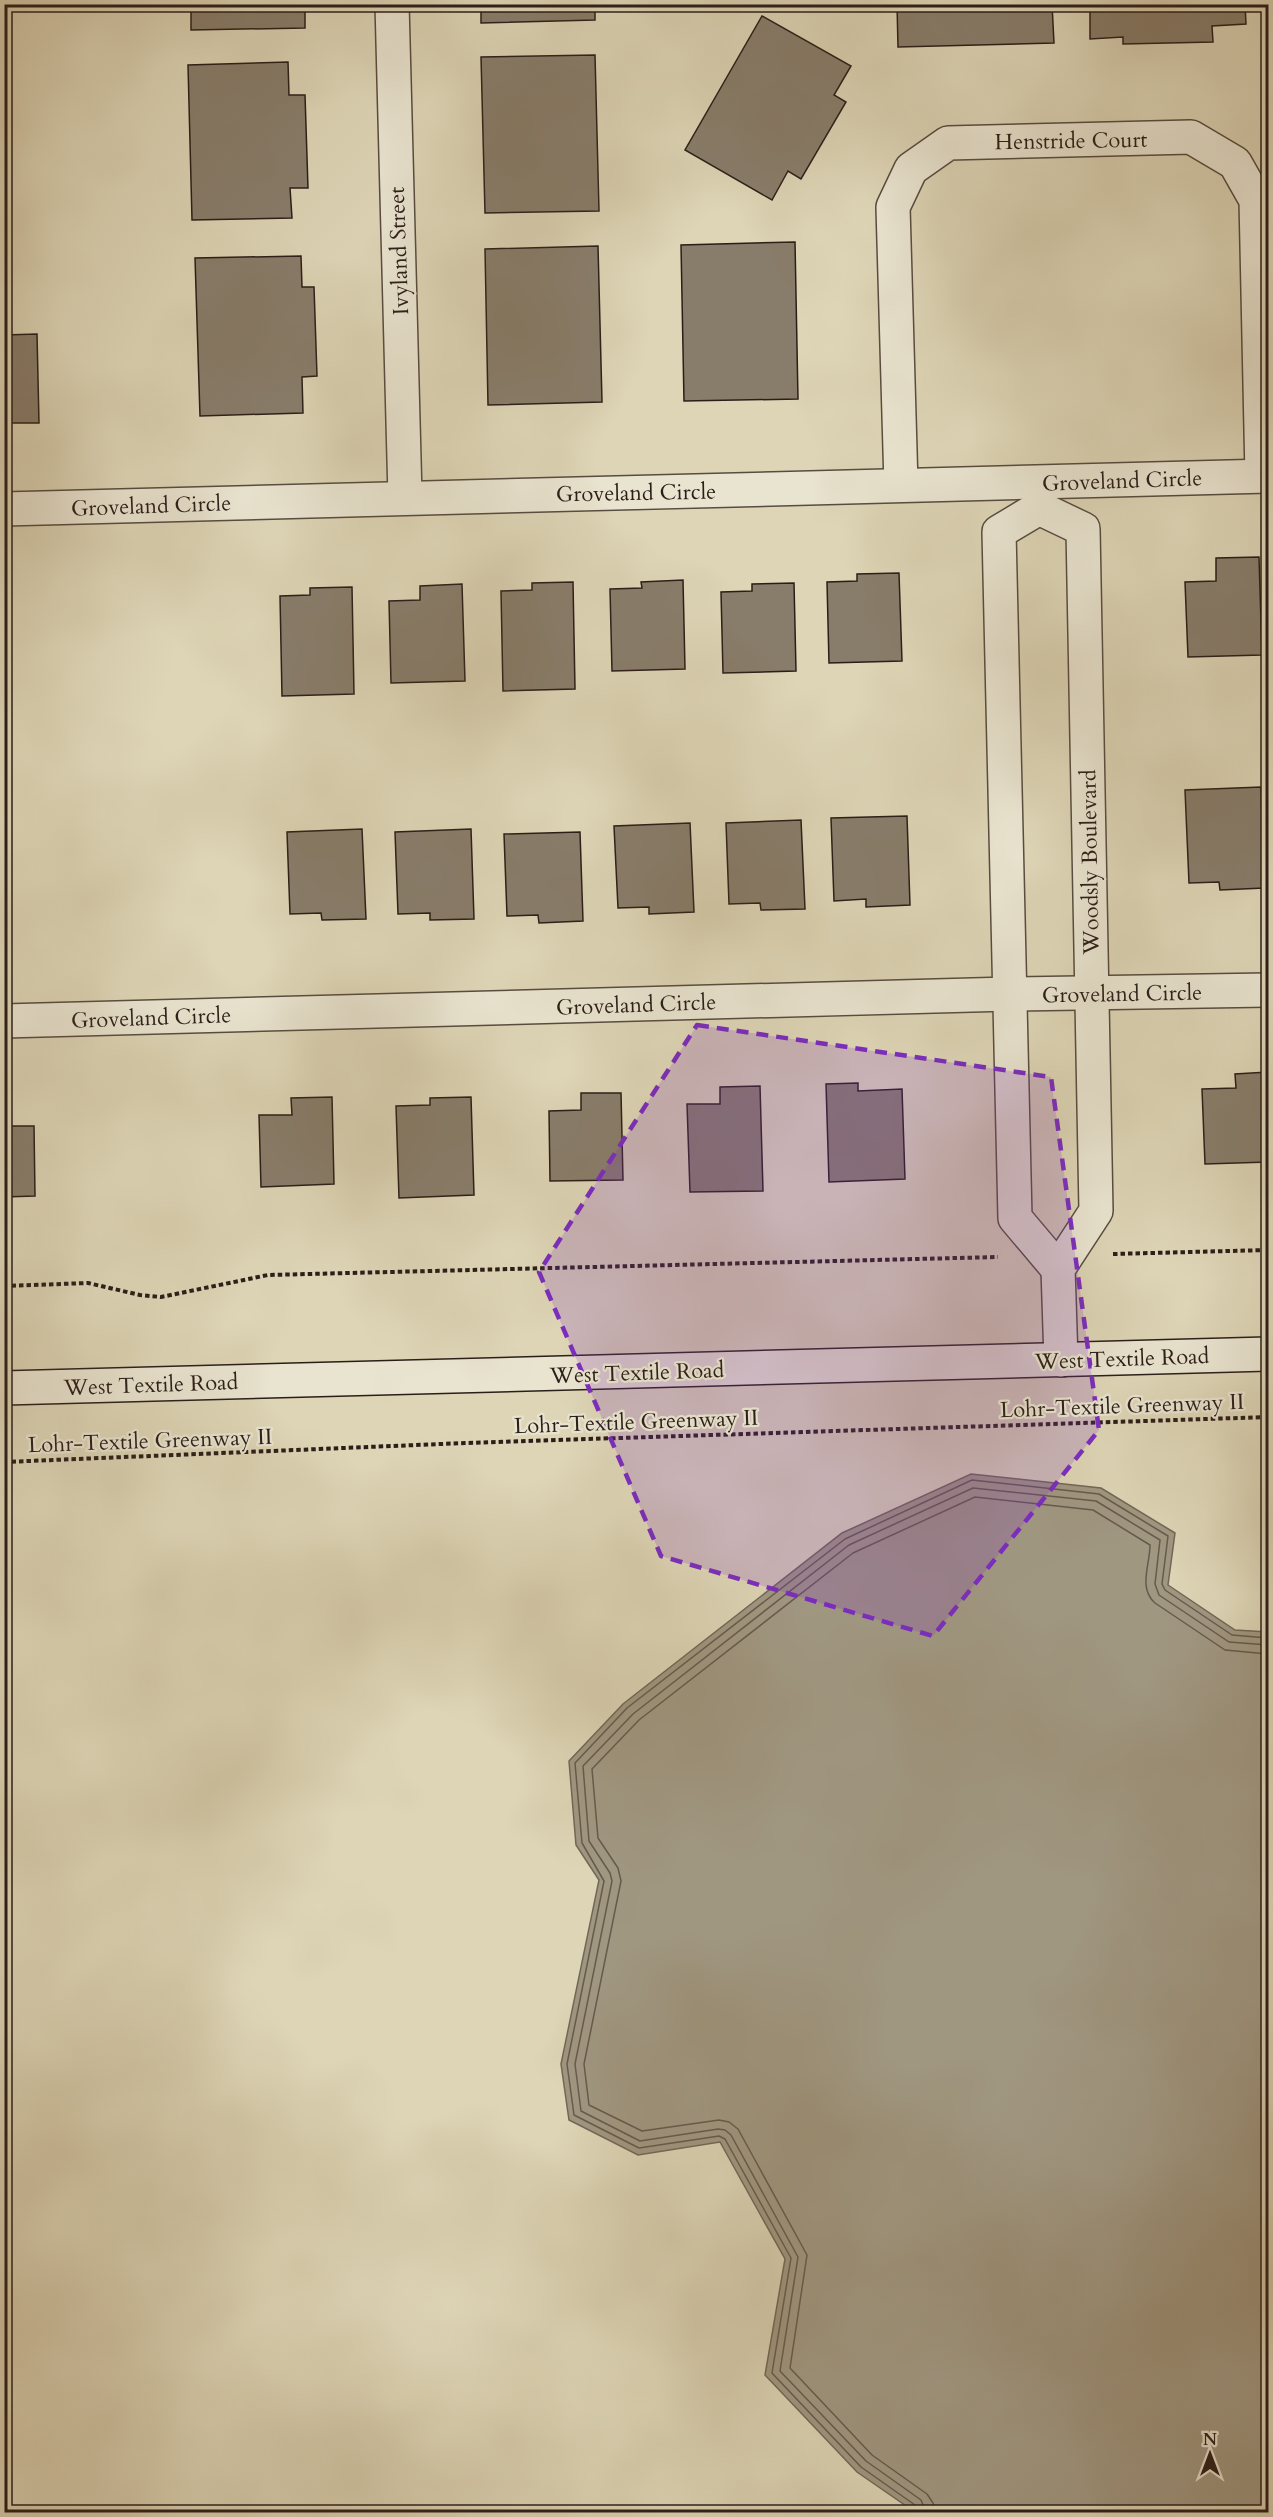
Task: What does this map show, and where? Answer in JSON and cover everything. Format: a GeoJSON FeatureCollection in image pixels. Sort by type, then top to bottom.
{"type":"FeatureCollection","features":[{"type":"Feature","properties":{"kind":"street","name":"Ivyland Street"},"geometry":{"type":"LineString","coordinates":[[392,4],[405,497]]}},
{"type":"Feature","properties":{"kind":"street","name":"Henstride Court"},"geometry":{"type":"LineString","coordinates":[[901,485],[893,207],[911,169],[948,143],[1191,137],[1235,163],[1256,200],[1265,476]]}},
{"type":"Feature","properties":{"kind":"street","name":"Groveland Circle"},"geometry":{"type":"LineString","coordinates":[[4,509],[901,485],[1038,495],[1265,476]]}},
{"type":"Feature","properties":{"kind":"street"},"geometry":{"type":"LineString","coordinates":[[1038,495],[999,532],[1009,994],[1015,1218],[1057,1260],[1061,1360]]}},
{"type":"Feature","properties":{"kind":"street","name":"Woodsly Boulevard"},"geometry":{"type":"LineString","coordinates":[[1038,495],[1083,529],[1096,1211],[1057,1260]]}},
{"type":"Feature","properties":{"kind":"street","name":"Groveland Circle"},"geometry":{"type":"LineString","coordinates":[[4,1021],[1009,994],[1269,990]]}},
{"type":"Feature","properties":{"kind":"street","name":"West Textile Road"},"geometry":{"type":"LineString","coordinates":[[4,1388],[1269,1354]]}},
{"type":"Feature","properties":{"kind":"path"},"geometry":{"type":"LineString","coordinates":[[4,1286],[88,1282],[140,1295],[161,1297],[268,1275],[1057,1260],[1269,1250]]}},
{"type":"Feature","properties":{"kind":"path","name":"Lohr-Textile Greenway II"},"geometry":{"type":"LineString","coordinates":[[4,1462],[1269,1417]]}},
{"type":"Feature","properties":{"kind":"highlighted area"},"geometry":{"type":"Polygon","coordinates":[[[697,1025],[1051,1077],[1099,1430],[933,1636],[661,1556],[539,1272],[697,1025]]]}},
{"type":"Feature","properties":{"kind":"water"},"geometry":{"type":"Polygon","coordinates":[[[971,1474],[1101,1488],[1175,1533],[1168,1585],[1235,1630],[1268,1632],[1268,2512],[915,2512],[857,2472],[765,2375],[785,2259],[720,2142],[638,2155],[569,2120],[561,2064],[599,1880],[576,1845],[569,1761],[623,1704],[842,1533],[971,1474]]]}},
{"type":"Feature","properties":{"kind":"building"},"geometry":{"type":"Polygon","coordinates":[[[191,4],[305,4],[305,28],[191,30],[191,4]]]}},
{"type":"Feature","properties":{"kind":"building"},"geometry":{"type":"Polygon","coordinates":[[[481,4],[595,4],[595,20],[481,23],[481,4]]]}},
{"type":"Feature","properties":{"kind":"building"},"geometry":{"type":"Polygon","coordinates":[[[897,4],[1052,4],[1054,43],[898,47],[897,4]]]}},
{"type":"Feature","properties":{"kind":"building"},"geometry":{"type":"Polygon","coordinates":[[[1090,4],[1245,4],[1246,24],[1212,26],[1213,42],[1123,44],[1123,37],[1090,39],[1090,4]]]}},
{"type":"Feature","properties":{"kind":"building"},"geometry":{"type":"Polygon","coordinates":[[[762,16],[851,66],[834,95],[846,102],[801,179],[788,171],[772,200],[685,150],[762,16]]]}},
{"type":"Feature","properties":{"kind":"building"},"geometry":{"type":"Polygon","coordinates":[[[595,55],[599,211],[485,213],[481,57],[595,55]]]}},
{"type":"Feature","properties":{"kind":"building"},"geometry":{"type":"Polygon","coordinates":[[[288,62],[289,95],[305,95],[308,188],[290,188],[292,218],[192,220],[188,65],[288,62]]]}},
{"type":"Feature","properties":{"kind":"building"},"geometry":{"type":"Polygon","coordinates":[[[795,242],[798,399],[684,401],[681,245],[795,242]]]}},
{"type":"Feature","properties":{"kind":"building"},"geometry":{"type":"Polygon","coordinates":[[[598,246],[602,402],[488,405],[485,249],[598,246]]]}},
{"type":"Feature","properties":{"kind":"building"},"geometry":{"type":"Polygon","coordinates":[[[301,256],[302,287],[314,287],[317,376],[302,377],[303,413],[200,416],[195,258],[301,256]]]}},
{"type":"Feature","properties":{"kind":"building"},"geometry":{"type":"Polygon","coordinates":[[[37,334],[39,423],[4,423],[4,335],[37,334]]]}},
{"type":"Feature","properties":{"kind":"building"},"geometry":{"type":"Polygon","coordinates":[[[1259,557],[1262,655],[1188,657],[1185,582],[1216,581],[1216,558],[1259,557]]]}},
{"type":"Feature","properties":{"kind":"building"},"geometry":{"type":"Polygon","coordinates":[[[899,573],[902,661],[829,663],[827,582],[857,581],[857,574],[899,573]]]}},
{"type":"Feature","properties":{"kind":"building"},"geometry":{"type":"Polygon","coordinates":[[[683,580],[685,669],[612,671],[610,589],[642,588],[641,582],[683,580]]]}},
{"type":"Feature","properties":{"kind":"building"},"geometry":{"type":"Polygon","coordinates":[[[573,582],[575,689],[503,691],[501,591],[532,590],[532,583],[573,582]]]}},
{"type":"Feature","properties":{"kind":"building"},"geometry":{"type":"Polygon","coordinates":[[[794,583],[796,671],[723,673],[721,592],[752,591],[752,584],[794,583]]]}},
{"type":"Feature","properties":{"kind":"building"},"geometry":{"type":"Polygon","coordinates":[[[462,584],[465,681],[391,683],[389,601],[420,600],[420,586],[462,584]]]}},
{"type":"Feature","properties":{"kind":"building"},"geometry":{"type":"Polygon","coordinates":[[[352,587],[354,694],[282,696],[280,596],[310,595],[310,588],[352,587]]]}},
{"type":"Feature","properties":{"kind":"building"},"geometry":{"type":"Polygon","coordinates":[[[1261,787],[1264,888],[1220,890],[1219,882],[1189,883],[1185,790],[1261,787]]]}},
{"type":"Feature","properties":{"kind":"building"},"geometry":{"type":"Polygon","coordinates":[[[907,816],[910,905],[866,907],[866,899],[834,901],[831,818],[907,816]]]}},
{"type":"Feature","properties":{"kind":"building"},"geometry":{"type":"Polygon","coordinates":[[[801,820],[805,909],[761,910],[760,903],[729,904],[726,823],[801,820]]]}},
{"type":"Feature","properties":{"kind":"building"},"geometry":{"type":"Polygon","coordinates":[[[690,823],[694,912],[649,914],[649,907],[618,908],[614,826],[690,823]]]}},
{"type":"Feature","properties":{"kind":"building"},"geometry":{"type":"Polygon","coordinates":[[[362,829],[366,919],[322,920],[321,913],[290,914],[287,832],[362,829]]]}},
{"type":"Feature","properties":{"kind":"building"},"geometry":{"type":"Polygon","coordinates":[[[471,829],[474,919],[430,920],[430,913],[398,914],[395,832],[471,829]]]}},
{"type":"Feature","properties":{"kind":"building"},"geometry":{"type":"Polygon","coordinates":[[[580,832],[583,921],[539,923],[538,915],[507,916],[504,834],[580,832]]]}},
{"type":"Feature","properties":{"kind":"building"},"geometry":{"type":"Polygon","coordinates":[[[1268,1072],[1268,1162],[1205,1164],[1202,1089],[1236,1088],[1235,1074],[1268,1072]]]}},
{"type":"Feature","properties":{"kind":"building"},"geometry":{"type":"Polygon","coordinates":[[[858,1083],[858,1091],[902,1089],[905,1179],[829,1182],[826,1084],[858,1083]]]}},
{"type":"Feature","properties":{"kind":"building"},"geometry":{"type":"Polygon","coordinates":[[[760,1086],[763,1191],[690,1192],[687,1104],[720,1104],[720,1087],[760,1086]]]}},
{"type":"Feature","properties":{"kind":"building"},"geometry":{"type":"Polygon","coordinates":[[[581,1093],[621,1093],[623,1180],[550,1181],[549,1111],[581,1110],[581,1093]]]}},
{"type":"Feature","properties":{"kind":"building"},"geometry":{"type":"Polygon","coordinates":[[[332,1097],[334,1184],[261,1187],[259,1115],[292,1115],[291,1098],[332,1097]]]}},
{"type":"Feature","properties":{"kind":"building"},"geometry":{"type":"Polygon","coordinates":[[[471,1097],[474,1195],[399,1198],[396,1106],[430,1105],[430,1098],[471,1097]]]}},
{"type":"Feature","properties":{"kind":"building"},"geometry":{"type":"Polygon","coordinates":[[[4,1126],[34,1126],[35,1196],[4,1197],[4,1126]]]}}]}
